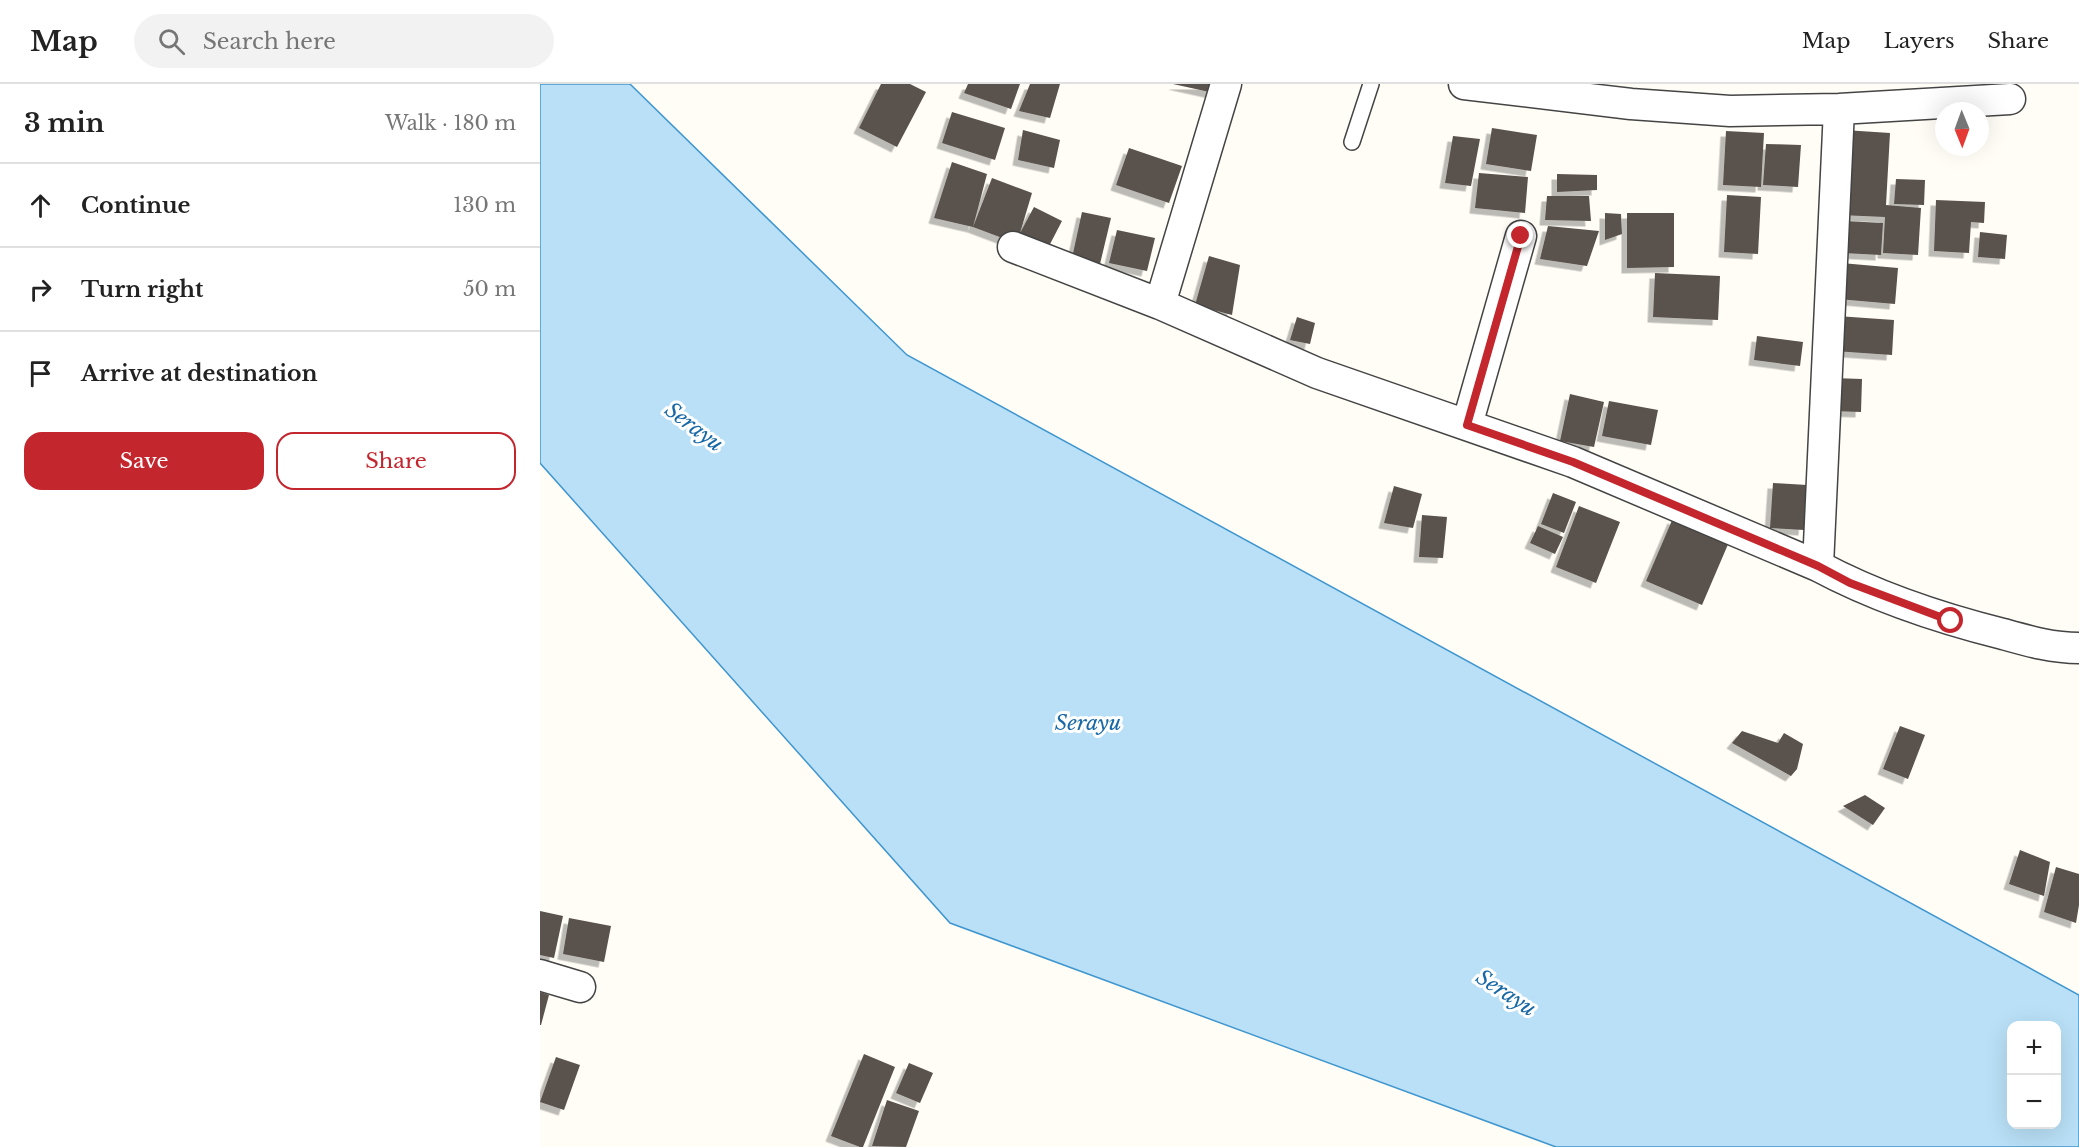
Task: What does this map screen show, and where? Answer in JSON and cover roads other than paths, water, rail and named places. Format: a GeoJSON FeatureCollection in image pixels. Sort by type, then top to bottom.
{"type":"FeatureCollection","features":[{"type":"Feature","properties":{"kind":"street"},"geometry":{"type":"LineString","coordinates":[[1160,304],[1227,84]]}},
{"type":"Feature","properties":{"kind":"street"},"geometry":{"type":"LineString","coordinates":[[1464,84],[1635,94],[1730,111],[1839,109],[2010,99]]}},
{"type":"Feature","properties":{"kind":"street"},"geometry":{"type":"LineString","coordinates":[[1818,566],[1839,109]]}},
{"type":"Feature","properties":{"kind":"street"},"geometry":{"type":"LineString","coordinates":[[1467,425],[1521,236]]}},
{"type":"Feature","properties":{"kind":"street"},"geometry":{"type":"LineString","coordinates":[[1013,247],[1160,304],[1317,373],[1573,462],[1818,566],[1850,583],[1951,621],[2056,648],[2079,648]]}},
{"type":"Feature","properties":{"kind":"street"},"geometry":{"type":"LineString","coordinates":[[540,975],[580,987]]}},
{"type":"Feature","properties":{"kind":"lane"},"geometry":{"type":"LineString","coordinates":[[1352,142],[1371,84]]}},
{"type":"Feature","properties":{"kind":"water","name":"Serayu"},"geometry":{"type":"Polygon","coordinates":[[[540,84],[630,84],[907,355],[2079,995],[2079,1147],[1556,1147],[950,923],[540,463],[540,84]]]}}]}
